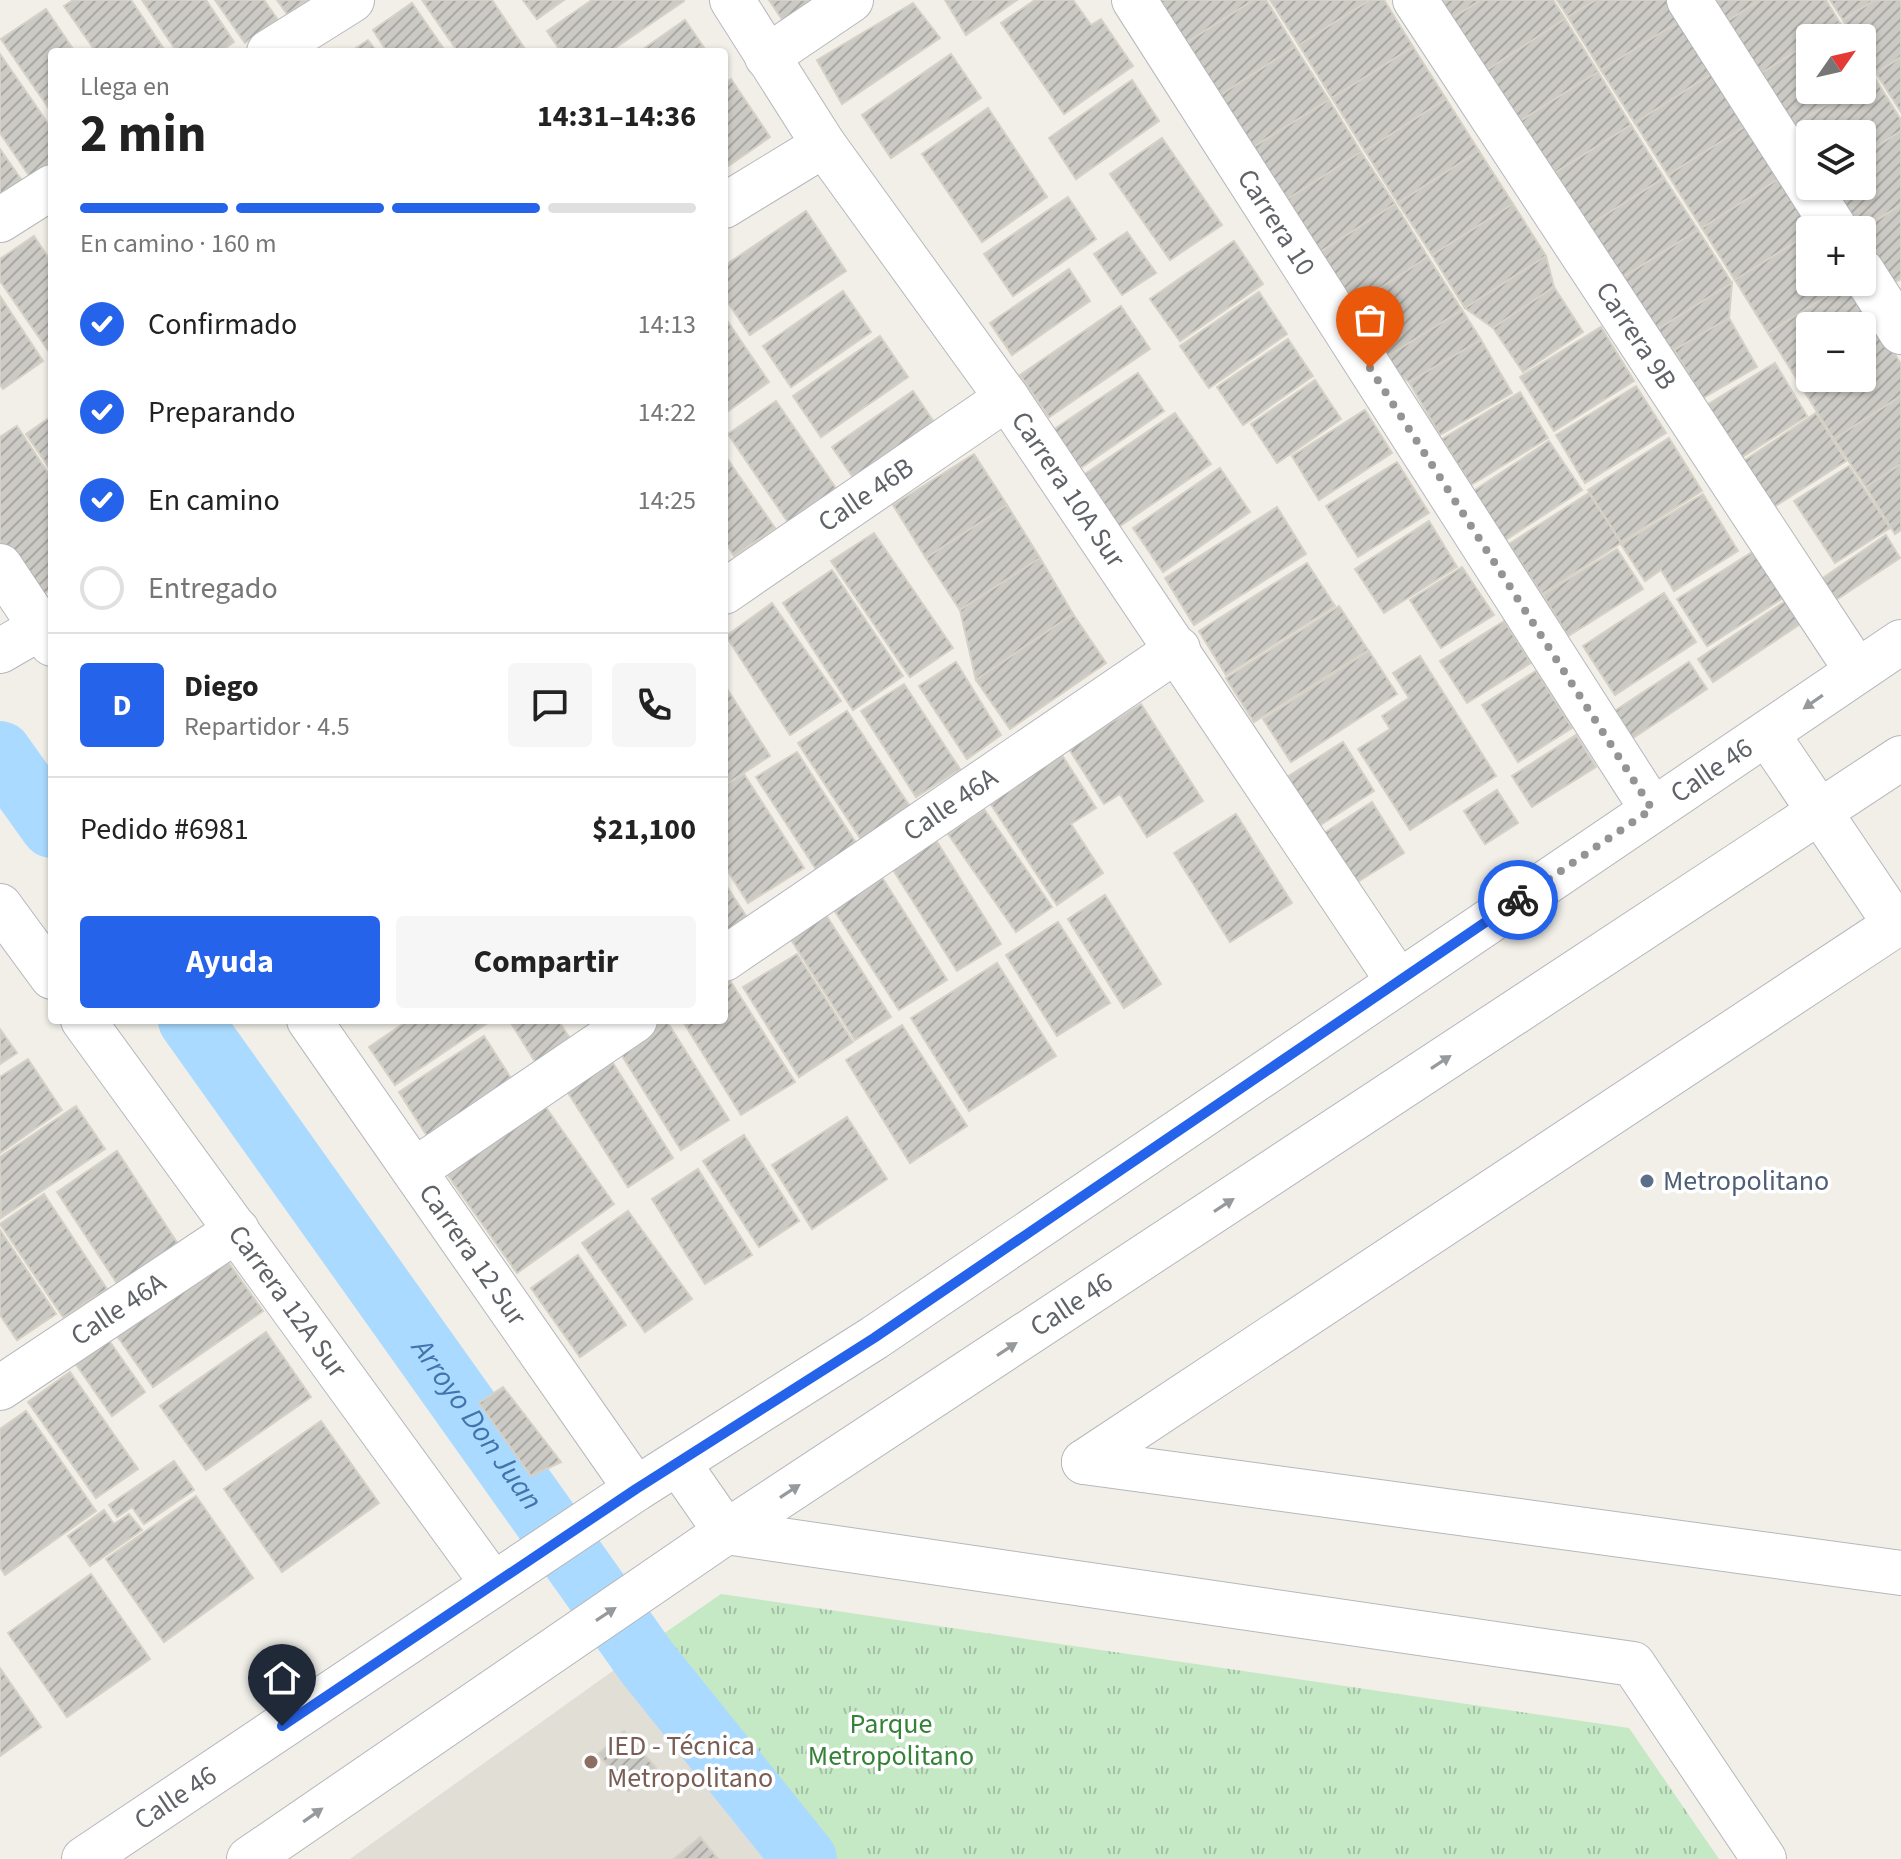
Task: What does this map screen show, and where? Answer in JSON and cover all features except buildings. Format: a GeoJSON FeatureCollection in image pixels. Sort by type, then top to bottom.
{"type":"FeatureCollection","features":[{"type":"Feature","properties":{"kind":"street"},"geometry":{"type":"LineString","coordinates":[[275,48],[352,0]]}},
{"type":"Feature","properties":{"kind":"street","name":"Carrera 10A Sur"},"geometry":{"type":"LineString","coordinates":[[732,0],[824,145],[1007,398],[1398,981]]}},
{"type":"Feature","properties":{"kind":"street"},"geometry":{"type":"LineString","coordinates":[[767,57],[851,0]]}},
{"type":"Feature","properties":{"kind":"street","name":"Carrera 10"},"geometry":{"type":"LineString","coordinates":[[1134,0],[1652,809]]}},
{"type":"Feature","properties":{"kind":"street","name":"Carrera 9B"},"geometry":{"type":"LineString","coordinates":[[1415,0],[1857,671]]}},
{"type":"Feature","properties":{"kind":"street"},"geometry":{"type":"LineString","coordinates":[[1689,0],[1827,216]]}},
{"type":"Feature","properties":{"kind":"street"},"geometry":{"type":"LineString","coordinates":[[728,204],[824,145]]}},
{"type":"Feature","properties":{"kind":"street"},"geometry":{"type":"LineString","coordinates":[[0,220],[48,190]]}},
{"type":"Feature","properties":{"kind":"street"},"geometry":{"type":"LineString","coordinates":[[1876,293],[1901,332]]}},
{"type":"Feature","properties":{"kind":"street","name":"Calle 46B"},"geometry":{"type":"LineString","coordinates":[[728,589],[1007,398]]}},
{"type":"Feature","properties":{"kind":"street"},"geometry":{"type":"LineString","coordinates":[[0,566],[48,631],[0,651]]}},
{"type":"Feature","properties":{"kind":"street","name":"Calle 46"},"geometry":{"type":"LineString","coordinates":[[84,1859],[619,1501],[874,1338],[1901,642]]}},
{"type":"Feature","properties":{"kind":"street","name":"Calle 46A"},"geometry":{"type":"LineString","coordinates":[[728,956],[1178,649]]}},
{"type":"Feature","properties":{"kind":"street"},"geometry":{"type":"LineString","coordinates":[[1767,734],[1898,923],[1084,1462],[1901,1573]]}},
{"type":"Feature","properties":{"kind":"street","name":"Calle 46"},"geometry":{"type":"LineString","coordinates":[[249,1859],[726,1532],[1901,758]]}},
{"type":"Feature","properties":{"kind":"street"},"geometry":{"type":"LineString","coordinates":[[0,906],[48,972]]}},
{"type":"Feature","properties":{"kind":"street","name":"Carrera 12A Sur"},"geometry":{"type":"LineString","coordinates":[[86,1024],[237,1230],[503,1578]]}},
{"type":"Feature","properties":{"kind":"street","name":"Carrera 12 Sur"},"geometry":{"type":"LineString","coordinates":[[312,1024],[415,1170],[619,1501]]}},
{"type":"Feature","properties":{"kind":"street"},"geometry":{"type":"LineString","coordinates":[[415,1170],[629,1024]]}},
{"type":"Feature","properties":{"kind":"street","name":"Calle 46A"},"geometry":{"type":"LineString","coordinates":[[0,1388],[237,1230]]}},
{"type":"Feature","properties":{"kind":"street"},"geometry":{"type":"LineString","coordinates":[[678,1463],[726,1532],[1633,1664],[1764,1859]]}},
{"type":"Feature","properties":{"kind":"shaded area","name":"IED - Técnica Metropolitano"},"geometry":{"type":"Polygon","coordinates":[[[621,1665],[773,1859],[350,1859],[621,1665]]]}},
{"type":"Feature","properties":{"kind":"green space","name":"Parque Metropolitano"},"geometry":{"type":"Polygon","coordinates":[[[721,1594],[1629,1728],[1719,1859],[834,1859],[656,1639],[721,1594]]]}},
{"type":"Feature","properties":{"kind":"waterway","name":"Arroyo Don Juan"},"geometry":{"type":"LineString","coordinates":[[0,753],[48,820]]}},
{"type":"Feature","properties":{"kind":"waterway","name":"Arroyo Don Juan"},"geometry":{"type":"LineString","coordinates":[[193,1024],[648,1664],[805,1859]]}},
{"type":"Feature","properties":{"kind":"way so far"},"geometry":{"type":"LineString","coordinates":[[1370,368],[1652,809],[1518,900]]}},
{"type":"Feature","properties":{"kind":"place","name":"Metropolitano"},"geometry":{"type":"Point","coordinates":[1647,1181]}},
{"type":"Feature","properties":{"kind":"place","name":"IED - Técnica Metropolitano"},"geometry":{"type":"Point","coordinates":[591,1762]}},
{"type":"Feature","properties":{"kind":"route"},"geometry":{"type":"LineString","coordinates":[[282,1726],[636,1489],[874,1338],[1518,900]]}}]}
